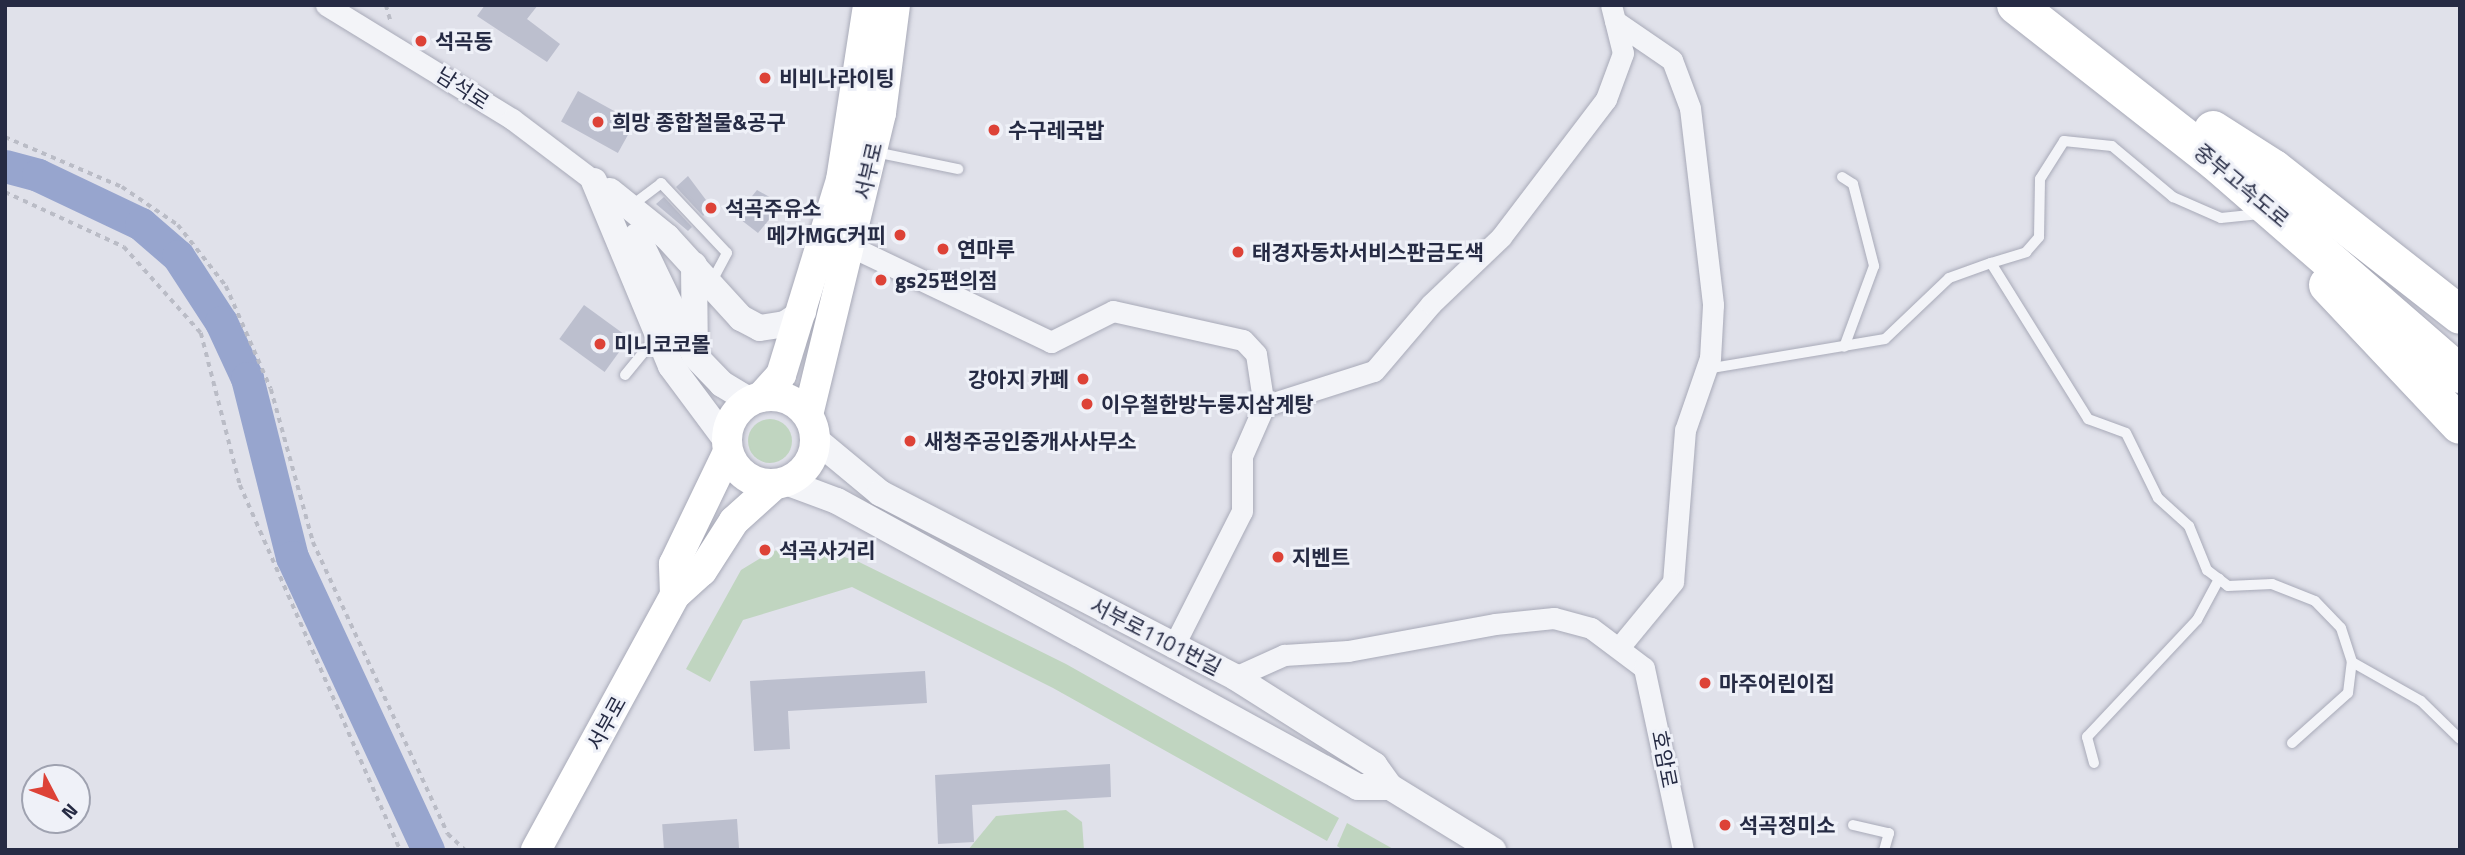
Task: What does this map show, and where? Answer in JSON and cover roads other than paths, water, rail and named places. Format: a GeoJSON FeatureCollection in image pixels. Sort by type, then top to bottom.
{"type":"FeatureCollection","features":[{"type":"Feature","properties":{"kind":"highway","name":"중부고속도로"},"geometry":{"type":"LineString","coordinates":[[2016,5],[2215,146],[2460,341]]}},
{"type":"Feature","properties":{"kind":"highway","name":"중부고속도로"},"geometry":{"type":"LineString","coordinates":[[2057,5],[2215,146],[2460,374]]}},
{"type":"Feature","properties":{"kind":"highway"},"geometry":{"type":"LineString","coordinates":[[2215,146],[2260,214],[2460,425]]}},
{"type":"Feature","properties":{"kind":"highway"},"geometry":{"type":"LineString","coordinates":[[2215,146],[2274,169],[2460,315]]}},
{"type":"Feature","properties":{"kind":"main road","name":"서부로"},"geometry":{"type":"LineString","coordinates":[[756,399],[781,374],[803,312],[841,180],[868,5]]}},
{"type":"Feature","properties":{"kind":"main road","name":"서부로"},"geometry":{"type":"LineString","coordinates":[[812,427],[872,151],[895,5]]}},
{"type":"Feature","properties":{"kind":"main road"},"geometry":{"type":"LineString","coordinates":[[785,398],[812,427],[806,468],[780,484],[741,473],[728,447],[733,418],[756,399],[785,398]]}},
{"type":"Feature","properties":{"kind":"main road","name":"서부로"},"geometry":{"type":"LineString","coordinates":[[675,595],[674,564],[728,447]]}},
{"type":"Feature","properties":{"kind":"main road","name":"서부로"},"geometry":{"type":"LineString","coordinates":[[536,850],[675,595],[702,572],[734,521],[780,484]]}},
{"type":"Feature","properties":{"kind":"street","name":"남석로"},"geometry":{"type":"LineString","coordinates":[[326,5],[512,120],[611,193]]}},
{"type":"Feature","properties":{"kind":"street"},"geometry":{"type":"LineString","coordinates":[[1613,13],[1672,60],[1690,108],[1713,305],[1706,369],[1685,430],[1673,582],[1621,645]]}},
{"type":"Feature","properties":{"kind":"street"},"geometry":{"type":"LineString","coordinates":[[1264,406],[1374,372],[1430,303],[1501,237],[1606,99],[1623,53],[1613,13]]}},
{"type":"Feature","properties":{"kind":"street"},"geometry":{"type":"LineString","coordinates":[[611,193],[702,274],[741,318],[760,328],[785,324],[803,312]]}},
{"type":"Feature","properties":{"kind":"street"},"geometry":{"type":"LineString","coordinates":[[611,193],[657,336],[671,366],[728,447]]}},
{"type":"Feature","properties":{"kind":"street"},"geometry":{"type":"LineString","coordinates":[[611,193],[695,356],[722,384],[756,399]]}},
{"type":"Feature","properties":{"kind":"street"},"geometry":{"type":"LineString","coordinates":[[850,246],[1052,342],[1113,311],[1243,340],[1256,354],[1264,406],[1242,456],[1242,511],[1173,647]]}},
{"type":"Feature","properties":{"kind":"street"},"geometry":{"type":"LineString","coordinates":[[695,356],[702,274]]}},
{"type":"Feature","properties":{"kind":"street","name":"서부로1101번길"},"geometry":{"type":"LineString","coordinates":[[812,427],[880,493],[1235,677],[1284,655],[1348,651],[1542,619],[1591,628],[1621,645],[1644,668]]}},
{"type":"Feature","properties":{"kind":"street"},"geometry":{"type":"LineString","coordinates":[[780,484],[821,492],[1358,787],[1390,787]]}},
{"type":"Feature","properties":{"kind":"street","name":"호암로"},"geometry":{"type":"LineString","coordinates":[[1644,668],[1683,850]]}},
{"type":"Feature","properties":{"kind":"street"},"geometry":{"type":"LineString","coordinates":[[1235,677],[1374,765],[1390,787],[1493,850]]}},
{"type":"Feature","properties":{"kind":"lane"},"geometry":{"type":"LineString","coordinates":[[1706,369],[1885,339],[1949,278],[2026,252],[2039,237],[2040,178],[2064,141],[2112,146],[2173,197],[2221,218],[2260,214]]}},
{"type":"Feature","properties":{"kind":"lane"},"geometry":{"type":"LineString","coordinates":[[872,151],[958,169]]}},
{"type":"Feature","properties":{"kind":"lane"},"geometry":{"type":"LineString","coordinates":[[1842,177],[1853,184],[1874,266],[1844,348]]}},
{"type":"Feature","properties":{"kind":"lane"},"geometry":{"type":"LineString","coordinates":[[611,193],[661,183],[727,253],[702,274]]}},
{"type":"Feature","properties":{"kind":"lane"},"geometry":{"type":"LineString","coordinates":[[1991,263],[2088,419],[2126,433],[2142,475],[2189,526],[2207,570],[2228,586],[2272,584],[2315,601],[2341,628],[2352,662],[2348,693],[2292,743]]}},
{"type":"Feature","properties":{"kind":"lane"},"geometry":{"type":"LineString","coordinates":[[625,375],[657,336]]}},
{"type":"Feature","properties":{"kind":"lane"},"geometry":{"type":"LineString","coordinates":[[2094,763],[2087,737],[2197,620],[2219,579]]}},
{"type":"Feature","properties":{"kind":"lane"},"geometry":{"type":"LineString","coordinates":[[2352,662],[2421,702],[2460,739]]}},
{"type":"Feature","properties":{"kind":"lane"},"geometry":{"type":"LineString","coordinates":[[1853,825],[1889,833],[1884,850]]}},
{"type":"Feature","properties":{"kind":"waterway"},"geometry":{"type":"LineString","coordinates":[[5,166],[38,175],[141,224],[178,256],[221,322],[247,378],[292,557],[428,850]]}},
{"type":"Feature","properties":{"kind":"place","name":"석곡동"},"geometry":{"type":"Point","coordinates":[421,41]}},
{"type":"Feature","properties":{"kind":"place","name":"비비나라이팅"},"geometry":{"type":"Point","coordinates":[765,78]}},
{"type":"Feature","properties":{"kind":"place","name":"희망 종합철물&공구"},"geometry":{"type":"Point","coordinates":[598,122]}},
{"type":"Feature","properties":{"kind":"place","name":"수구레국밥"},"geometry":{"type":"Point","coordinates":[994,130]}},
{"type":"Feature","properties":{"kind":"place","name":"석곡주유소"},"geometry":{"type":"Point","coordinates":[711,208]}},
{"type":"Feature","properties":{"kind":"place","name":"메가MGC커피"},"geometry":{"type":"Point","coordinates":[900,235]}},
{"type":"Feature","properties":{"kind":"place","name":"연마루"},"geometry":{"type":"Point","coordinates":[943,249]}},
{"type":"Feature","properties":{"kind":"place","name":"태경자동차서비스판금도색"},"geometry":{"type":"Point","coordinates":[1238,252]}},
{"type":"Feature","properties":{"kind":"place","name":"gs25편의점"},"geometry":{"type":"Point","coordinates":[881,280]}},
{"type":"Feature","properties":{"kind":"place","name":"미니코코몰"},"geometry":{"type":"Point","coordinates":[600,344]}},
{"type":"Feature","properties":{"kind":"place","name":"강아지 카페"},"geometry":{"type":"Point","coordinates":[1083,379]}},
{"type":"Feature","properties":{"kind":"place","name":"이우철한방누룽지삼계탕"},"geometry":{"type":"Point","coordinates":[1087,404]}},
{"type":"Feature","properties":{"kind":"place","name":"새청주공인중개사사무소"},"geometry":{"type":"Point","coordinates":[910,441]}},
{"type":"Feature","properties":{"kind":"place","name":"석곡사거리"},"geometry":{"type":"Point","coordinates":[765,550]}},
{"type":"Feature","properties":{"kind":"place","name":"지벤트"},"geometry":{"type":"Point","coordinates":[1278,557]}},
{"type":"Feature","properties":{"kind":"place","name":"마주어린이집"},"geometry":{"type":"Point","coordinates":[1705,683]}},
{"type":"Feature","properties":{"kind":"place","name":"석곡정미소"},"geometry":{"type":"Point","coordinates":[1725,825]}}]}
